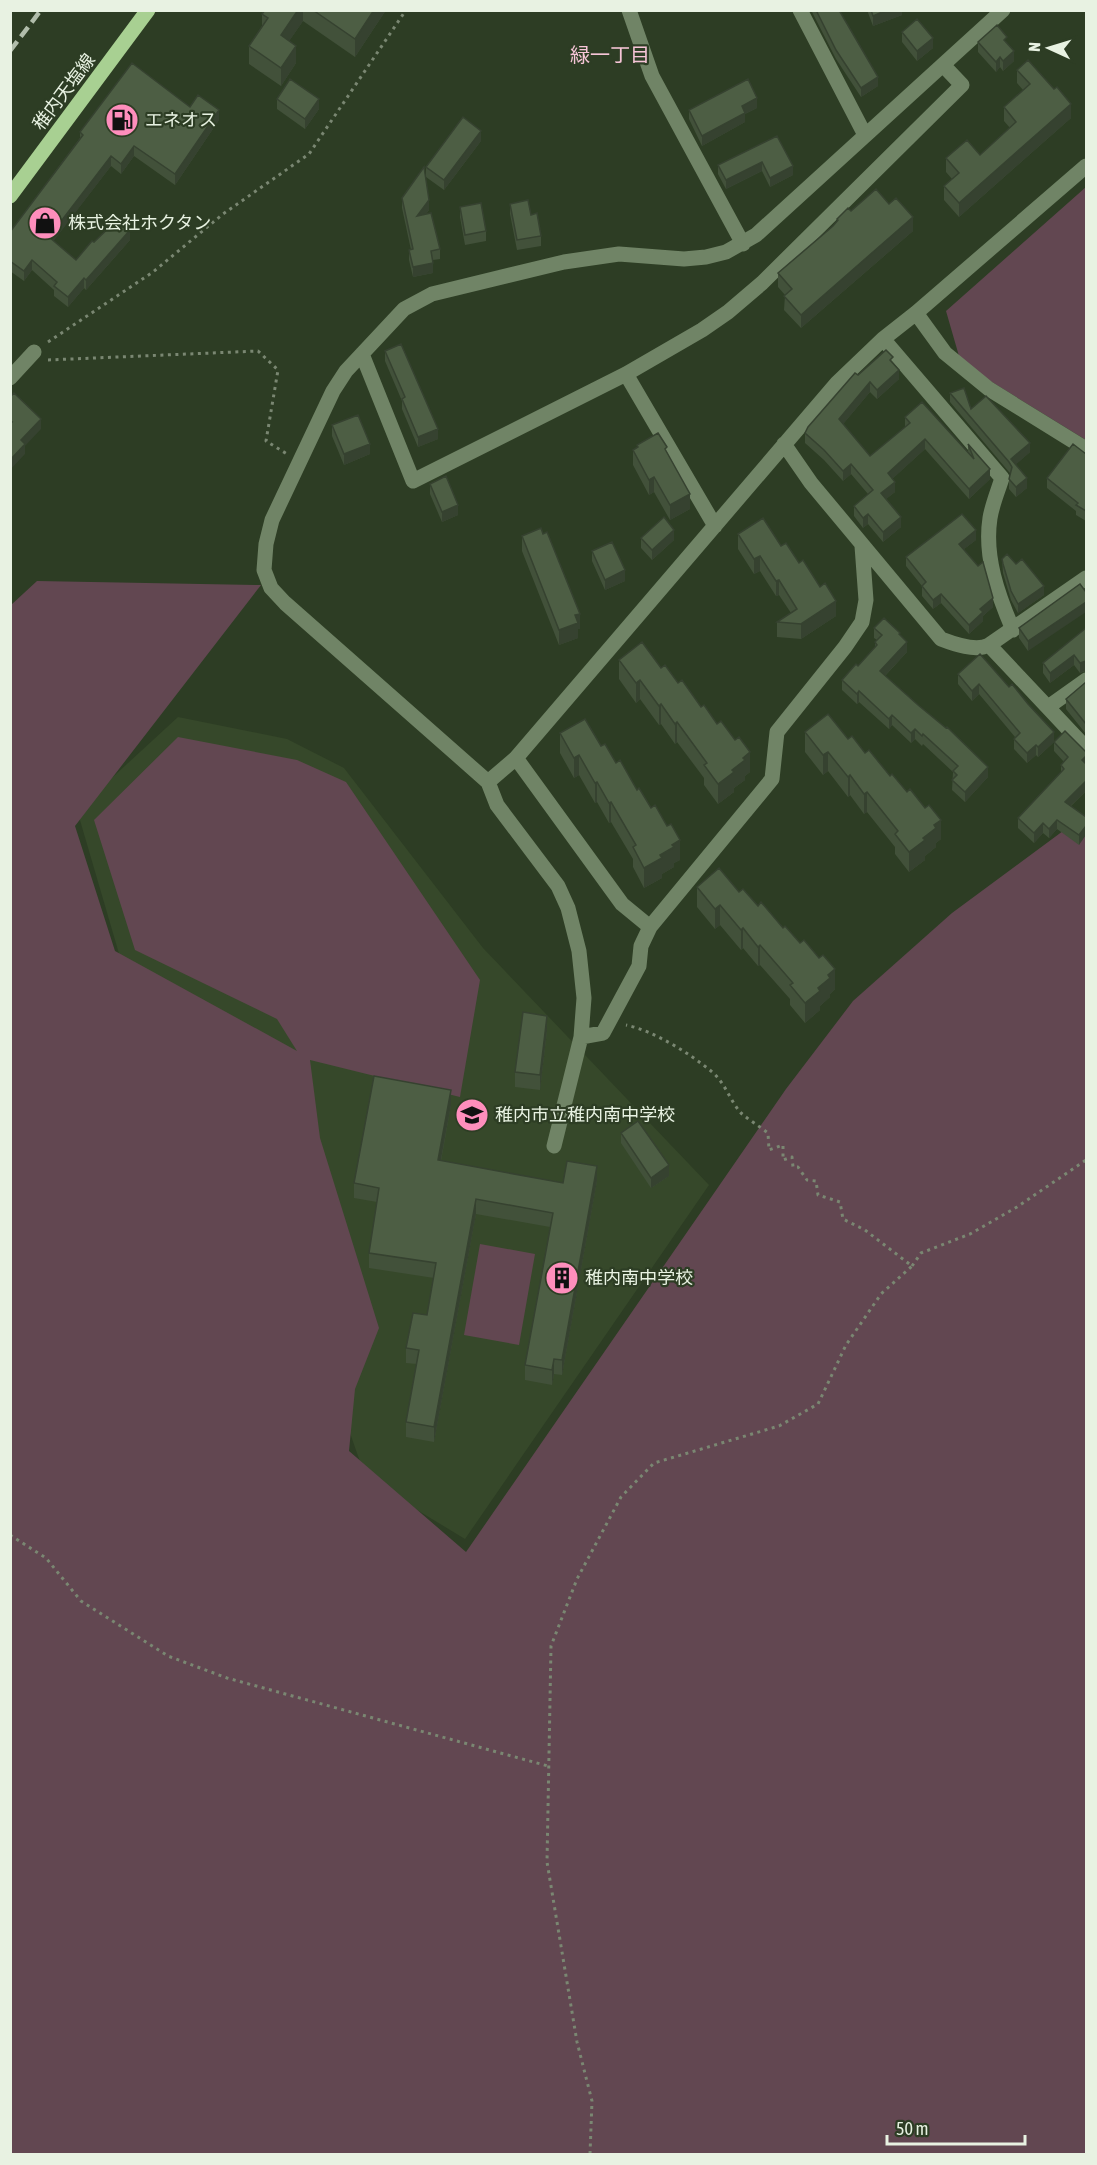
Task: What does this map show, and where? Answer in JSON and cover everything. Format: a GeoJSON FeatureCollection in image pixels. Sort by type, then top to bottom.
{"type":"FeatureCollection","features":[{"type":"Feature","properties":{"kind":"main road","name":"稚内天塩線"},"geometry":{"type":"LineString","coordinates":[[10,196],[148,10]]}},
{"type":"Feature","properties":{"kind":"street"},"geometry":{"type":"LineString","coordinates":[[629,10],[652,76],[742,244]]}},
{"type":"Feature","properties":{"kind":"street"},"geometry":{"type":"LineString","coordinates":[[800,10],[865,135]]}},
{"type":"Feature","properties":{"kind":"street"},"geometry":{"type":"LineString","coordinates":[[554,1146],[581,1037],[584,998],[579,951],[568,908],[558,886],[496,805],[488,782],[285,603],[271,588],[264,570],[266,544],[272,520],[298,462],[346,371],[404,309],[432,294],[564,262],[619,254],[684,259],[726,252],[756,235],[1004,10]]}},
{"type":"Feature","properties":{"kind":"street"},"geometry":{"type":"LineString","coordinates":[[362,354],[413,482],[626,374],[702,330],[728,312],[771,274],[962,85],[943,65]]}},
{"type":"Feature","properties":{"kind":"street"},"geometry":{"type":"LineString","coordinates":[[488,782],[516,759],[837,383],[883,339],[1086,166]]}},
{"type":"Feature","properties":{"kind":"street"},"geometry":{"type":"LineString","coordinates":[[916,313],[945,353],[989,389],[1086,449]]}},
{"type":"Feature","properties":{"kind":"street"},"geometry":{"type":"LineString","coordinates":[[883,339],[1002,478],[990,518],[990,560],[1002,603],[1013,630]]}},
{"type":"Feature","properties":{"kind":"street"},"geometry":{"type":"LineString","coordinates":[[626,374],[715,526]]}},
{"type":"Feature","properties":{"kind":"street"},"geometry":{"type":"LineString","coordinates":[[784,444],[811,483],[861,546],[941,639],[954,644],[983,648],[1013,630],[1086,578]]}},
{"type":"Feature","properties":{"kind":"street"},"geometry":{"type":"LineString","coordinates":[[581,1037],[603,1033],[639,966],[640,946],[650,927],[772,779],[777,732],[845,647],[862,622],[866,600],[861,546]]}},
{"type":"Feature","properties":{"kind":"street"},"geometry":{"type":"LineString","coordinates":[[989,645],[1086,748]]}},
{"type":"Feature","properties":{"kind":"street"},"geometry":{"type":"LineString","coordinates":[[1048,707],[1086,680]]}},
{"type":"Feature","properties":{"kind":"street"},"geometry":{"type":"LineString","coordinates":[[516,759],[622,904],[650,927]]}},
{"type":"Feature","properties":{"kind":"path"},"geometry":{"type":"LineString","coordinates":[[20,363],[153,272],[224,214],[309,154],[406,10]]}},
{"type":"Feature","properties":{"kind":"path"},"geometry":{"type":"LineString","coordinates":[[20,363],[258,351],[278,370],[266,441],[298,462]]}},
{"type":"Feature","properties":{"kind":"path"},"geometry":{"type":"LineString","coordinates":[[609,1022],[640,1028],[670,1043],[712,1072],[730,1094],[740,1112],[768,1132],[769,1150],[783,1144],[783,1160],[792,1158],[793,1167],[798,1167],[807,1180],[816,1181],[818,1195],[840,1202],[843,1219],[865,1230],[912,1266]]}},
{"type":"Feature","properties":{"kind":"path"},"geometry":{"type":"LineString","coordinates":[[590,2154],[592,2101],[577,2042],[547,1862],[552,1646],[577,1580],[621,1497],[654,1463],[779,1426],[818,1404],[846,1345],[881,1294],[912,1266],[921,1253],[970,1234],[1017,1207],[1086,1160]]}},
{"type":"Feature","properties":{"kind":"path"},"geometry":{"type":"LineString","coordinates":[[10,1535],[46,1558],[81,1601],[168,1656],[226,1678],[548,1766]]}},
{"type":"Feature","properties":{"kind":"shaded area"},"geometry":{"type":"Polygon","coordinates":[[[1086,187],[1086,440],[961,363],[946,311],[1086,187]]]}},
{"type":"Feature","properties":{"kind":"shaded area"},"geometry":{"type":"Polygon","coordinates":[[[37,581],[261,585],[75,826],[115,951],[297,1051],[277,1019],[135,950],[94,820],[178,737],[297,760],[346,782],[480,980],[460,1097],[310,1060],[320,1138],[379,1328],[355,1389],[349,1451],[466,1552],[786,1089],[853,1001],[952,913],[1086,814],[1086,2154],[11,2154],[11,605],[37,581]]]}},
{"type":"Feature","properties":{"kind":"shaded area","name":"稚内市立稚内南中学校"},"geometry":{"type":"Polygon","coordinates":[[[178,717],[287,739],[344,768],[483,948],[709,1185],[465,1539],[366,1479],[334,1387],[120,957],[77,810],[178,717]]]}},
{"type":"Feature","properties":{"kind":"shaded area"},"geometry":{"type":"Polygon","coordinates":[[[480,1244],[535,1254],[519,1345],[464,1335],[480,1244]]]}},
{"type":"Feature","properties":{"kind":"building"},"geometry":{"type":"Polygon","coordinates":[[[265,10],[298,10],[281,35],[296,46],[281,68],[249,46],[268,18],[262,14],[265,10]]]}},
{"type":"Feature","properties":{"kind":"building"},"geometry":{"type":"Polygon","coordinates":[[[313,10],[374,10],[355,39],[313,10]]]}},
{"type":"Feature","properties":{"kind":"building"},"geometry":{"type":"Polygon","coordinates":[[[816,10],[839,10],[878,77],[861,88],[836,50],[816,10]]]}},
{"type":"Feature","properties":{"kind":"building"},"geometry":{"type":"Polygon","coordinates":[[[871,10],[887,10],[873,16],[871,10]]]}},
{"type":"Feature","properties":{"kind":"building"},"geometry":{"type":"Polygon","coordinates":[[[917,19],[933,38],[917,51],[902,32],[917,19]]]}},
{"type":"Feature","properties":{"kind":"building"},"geometry":{"type":"Polygon","coordinates":[[[997,25],[1007,37],[1004,40],[1014,51],[1003,61],[1000,57],[996,62],[978,42],[997,25]]]}},
{"type":"Feature","properties":{"kind":"building"},"geometry":{"type":"Polygon","coordinates":[[[1028,60],[1054,89],[1057,87],[1071,104],[959,203],[944,186],[959,173],[946,158],[967,140],[980,155],[1016,122],[1004,107],[1030,84],[1017,70],[1028,60]]]}},
{"type":"Feature","properties":{"kind":"building"},"geometry":{"type":"Polygon","coordinates":[[[132,63],[190,107],[198,95],[219,110],[175,174],[134,146],[121,164],[111,156],[49,237],[76,260],[92,241],[94,242],[118,219],[130,230],[68,297],[54,286],[57,282],[32,260],[24,271],[10,261],[10,232],[83,135],[80,132],[132,63]]]}},
{"type":"Feature","properties":{"kind":"building"},"geometry":{"type":"Polygon","coordinates":[[[290,79],[319,99],[305,119],[277,99],[290,79]]]}},
{"type":"Feature","properties":{"kind":"building"},"geometry":{"type":"Polygon","coordinates":[[[748,79],[757,98],[742,106],[745,113],[702,136],[689,110],[748,79]]]}},
{"type":"Feature","properties":{"kind":"building"},"geometry":{"type":"Polygon","coordinates":[[[463,117],[481,131],[444,180],[426,167],[463,117]]]}},
{"type":"Feature","properties":{"kind":"building"},"geometry":{"type":"Polygon","coordinates":[[[777,136],[793,166],[770,178],[762,162],[726,180],[718,165],[777,136]]]}},
{"type":"Feature","properties":{"kind":"building"},"geometry":{"type":"Polygon","coordinates":[[[424,167],[429,200],[417,216],[431,213],[440,249],[431,251],[433,263],[413,267],[409,250],[413,249],[402,198],[424,167]]]}},
{"type":"Feature","properties":{"kind":"building"},"geometry":{"type":"Polygon","coordinates":[[[876,189],[889,204],[896,198],[913,217],[801,315],[784,296],[792,289],[778,273],[833,226],[848,208],[851,211],[876,189]]]}},
{"type":"Feature","properties":{"kind":"building"},"geometry":{"type":"Polygon","coordinates":[[[528,200],[531,215],[537,213],[541,236],[517,240],[510,204],[528,200]]]}},
{"type":"Feature","properties":{"kind":"building"},"geometry":{"type":"Polygon","coordinates":[[[481,203],[486,231],[465,235],[460,207],[481,203]]]}},
{"type":"Feature","properties":{"kind":"building"},"geometry":{"type":"Polygon","coordinates":[[[401,344],[438,429],[418,437],[402,399],[405,397],[385,351],[401,344]]]}},
{"type":"Feature","properties":{"kind":"building"},"geometry":{"type":"Polygon","coordinates":[[[886,350],[893,357],[890,360],[899,370],[877,390],[870,382],[839,419],[870,456],[910,423],[905,417],[922,402],[974,459],[968,444],[990,469],[969,489],[925,439],[888,473],[895,482],[881,493],[901,517],[883,532],[868,514],[863,518],[854,506],[873,490],[851,464],[843,471],[805,433],[855,373],[858,375],[886,350]]]}},
{"type":"Feature","properties":{"kind":"building"},"geometry":{"type":"Polygon","coordinates":[[[964,388],[971,409],[986,396],[1030,443],[1011,459],[1027,478],[1016,487],[1009,479],[1012,467],[1009,462],[950,393],[964,388]]]}},
{"type":"Feature","properties":{"kind":"building"},"geometry":{"type":"Polygon","coordinates":[[[14,393],[41,419],[21,440],[25,444],[10,460],[10,424],[12,422],[10,421],[10,397],[14,393]]]}},
{"type":"Feature","properties":{"kind":"building"},"geometry":{"type":"Polygon","coordinates":[[[358,415],[370,444],[344,454],[332,425],[358,415]]]}},
{"type":"Feature","properties":{"kind":"building"},"geometry":{"type":"Polygon","coordinates":[[[658,433],[690,494],[670,505],[654,477],[649,480],[633,450],[638,447],[637,445],[658,433]]]}},
{"type":"Feature","properties":{"kind":"building"},"geometry":{"type":"Polygon","coordinates":[[[1073,444],[1086,454],[1086,511],[1076,505],[1078,503],[1047,478],[1073,444]]]}},
{"type":"Feature","properties":{"kind":"building"},"geometry":{"type":"Polygon","coordinates":[[[446,476],[458,505],[442,512],[430,484],[446,476]]]}},
{"type":"Feature","properties":{"kind":"building"},"geometry":{"type":"Polygon","coordinates":[[[962,514],[976,530],[959,544],[978,566],[983,562],[993,598],[980,609],[983,612],[969,625],[941,594],[933,600],[922,586],[926,582],[906,557],[962,514]]]}},
{"type":"Feature","properties":{"kind":"building"},"geometry":{"type":"Polygon","coordinates":[[[664,517],[674,530],[652,550],[641,538],[664,517]]]}},
{"type":"Feature","properties":{"kind":"building"},"geometry":{"type":"Polygon","coordinates":[[[763,518],[781,546],[786,543],[799,563],[803,560],[820,587],[825,583],[836,601],[801,624],[777,622],[797,609],[779,580],[776,581],[760,556],[754,559],[738,534],[763,518]]]}},
{"type":"Feature","properties":{"kind":"building"},"geometry":{"type":"Polygon","coordinates":[[[541,528],[543,534],[547,532],[580,614],[575,615],[578,623],[559,630],[522,536],[541,528]]]}},
{"type":"Feature","properties":{"kind":"building"},"geometry":{"type":"Polygon","coordinates":[[[612,542],[625,570],[605,580],[592,551],[612,542]]]}},
{"type":"Feature","properties":{"kind":"building"},"geometry":{"type":"Polygon","coordinates":[[[1007,554],[1016,564],[1022,559],[1044,586],[1018,604],[1011,591],[1003,564],[1002,559],[1007,554]]]}},
{"type":"Feature","properties":{"kind":"building"},"geometry":{"type":"Polygon","coordinates":[[[1080,584],[1086,592],[1086,602],[1028,641],[1019,628],[1080,584]]]}},
{"type":"Feature","properties":{"kind":"building"},"geometry":{"type":"Polygon","coordinates":[[[884,618],[907,642],[880,671],[947,727],[988,767],[965,792],[952,780],[957,775],[953,771],[958,766],[923,734],[922,736],[915,729],[911,733],[892,715],[889,719],[859,691],[857,694],[842,680],[877,645],[875,642],[882,635],[874,628],[884,618]]]}},
{"type":"Feature","properties":{"kind":"building"},"geometry":{"type":"Polygon","coordinates":[[[1086,628],[1086,661],[1080,663],[1074,655],[1050,673],[1043,663],[1086,628]]]}},
{"type":"Feature","properties":{"kind":"building"},"geometry":{"type":"Polygon","coordinates":[[[642,642],[661,668],[665,665],[678,683],[682,680],[701,707],[704,705],[717,724],[721,721],[735,740],[739,737],[750,752],[743,758],[745,760],[732,770],[734,772],[718,784],[704,765],[707,763],[677,722],[675,724],[661,704],[659,706],[640,680],[636,683],[619,660],[642,642]]]}},
{"type":"Feature","properties":{"kind":"building"},"geometry":{"type":"Polygon","coordinates":[[[980,654],[1009,687],[1012,684],[1054,732],[1038,747],[1036,745],[1027,753],[1014,739],[1020,733],[979,684],[972,691],[958,674],[980,654]]]}},
{"type":"Feature","properties":{"kind":"building"},"geometry":{"type":"Polygon","coordinates":[[[1086,682],[1086,724],[1066,699],[1086,682]]]}},
{"type":"Feature","properties":{"kind":"building"},"geometry":{"type":"Polygon","coordinates":[[[828,714],[848,739],[852,736],[865,753],[869,750],[890,776],[892,774],[907,792],[910,789],[925,808],[929,805],[941,820],[934,825],[936,828],[923,838],[925,840],[909,852],[895,834],[898,831],[867,792],[864,794],[828,752],[823,755],[805,732],[828,714]]]}},
{"type":"Feature","properties":{"kind":"building"},"geometry":{"type":"Polygon","coordinates":[[[585,719],[601,746],[605,744],[616,763],[620,760],[637,790],[639,788],[651,808],[655,805],[667,826],[671,824],[680,840],[672,845],[674,847],[660,855],[662,858],[644,868],[633,847],[636,845],[611,802],[609,803],[597,782],[595,783],[579,755],[574,758],[560,733],[585,719]]]}},
{"type":"Feature","properties":{"kind":"building"},"geometry":{"type":"Polygon","coordinates":[[[1065,731],[1086,752],[1082,760],[1086,764],[1086,781],[1065,802],[1086,817],[1086,826],[1079,835],[1057,820],[1049,829],[1043,823],[1034,833],[1018,818],[1064,769],[1061,765],[1068,757],[1054,742],[1065,731]]]}},
{"type":"Feature","properties":{"kind":"building"},"geometry":{"type":"Polygon","coordinates":[[[719,868],[739,892],[743,889],[758,906],[761,902],[783,928],[785,926],[800,943],[804,940],[819,958],[823,955],[835,969],[828,975],[830,978],[818,988],[820,991],[805,1003],[790,985],[793,983],[760,945],[758,947],[743,928],[741,930],[720,905],[715,909],[697,887],[719,868]]]}},
{"type":"Feature","properties":{"kind":"building"},"geometry":{"type":"Polygon","coordinates":[[[523,1012],[547,1016],[540,1075],[515,1072],[523,1012]]]}},
{"type":"Feature","properties":{"kind":"building","name":"稚内南中学校"},"geometry":{"type":"Polygon","coordinates":[[[374,1076],[451,1090],[438,1160],[563,1183],[567,1161],[597,1166],[562,1360],[554,1359],[552,1370],[525,1365],[553,1213],[476,1199],[434,1427],[406,1422],[419,1350],[406,1348],[413,1313],[427,1315],[436,1263],[369,1253],[379,1188],[354,1183],[374,1076]]]}},
{"type":"Feature","properties":{"kind":"building"},"geometry":{"type":"Polygon","coordinates":[[[638,1121],[669,1165],[651,1178],[621,1133],[638,1121]]]}},
{"type":"Feature","properties":{"kind":"railway"},"geometry":{"type":"LineString","coordinates":[[10,51],[41,10]]}},
{"type":"Feature","properties":{"kind":"place","name":"エネオス"},"geometry":{"type":"Point","coordinates":[122,120]}},
{"type":"Feature","properties":{"kind":"place","name":"株式会社ホクタン"},"geometry":{"type":"Point","coordinates":[45,223]}},
{"type":"Feature","properties":{"kind":"place","name":"稚内市立稚内南中学校"},"geometry":{"type":"Point","coordinates":[472,1115]}},
{"type":"Feature","properties":{"kind":"place","name":"稚内南中学校"},"geometry":{"type":"Point","coordinates":[562,1278]}},
{"type":"Feature","properties":{"kind":"district","name":"緑一丁目"},"geometry":{"type":"Point","coordinates":[610,55]}}]}
